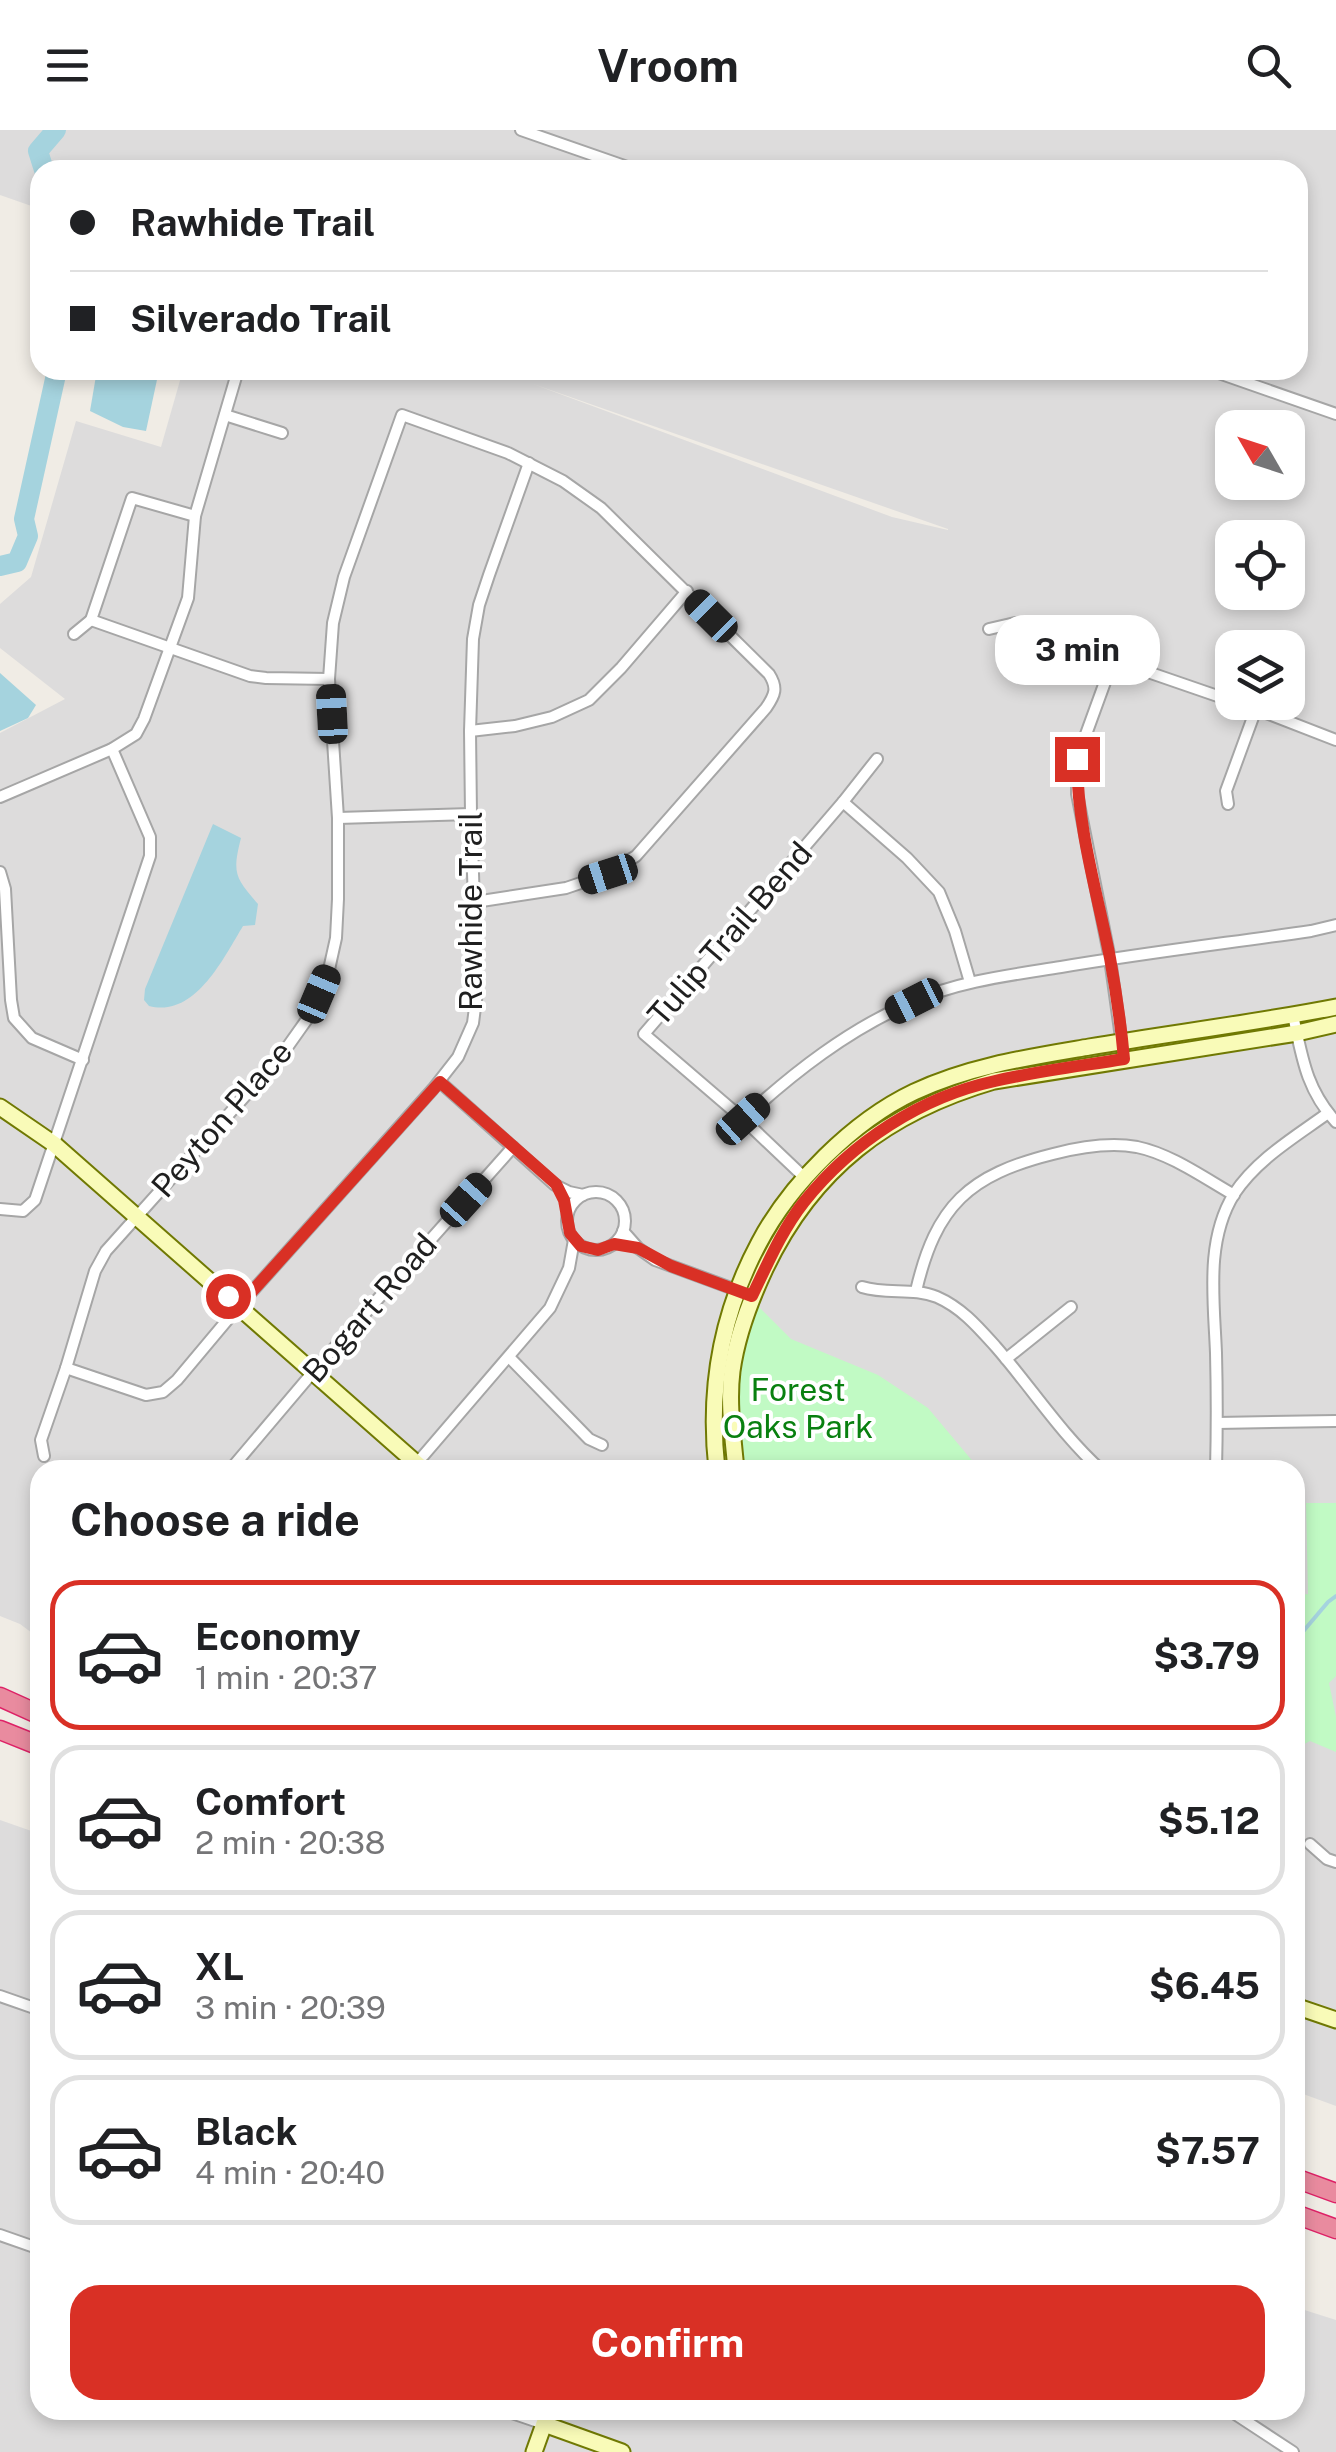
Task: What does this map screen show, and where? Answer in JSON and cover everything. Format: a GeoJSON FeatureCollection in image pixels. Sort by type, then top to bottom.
{"type":"FeatureCollection","features":[{"type":"Feature","properties":{"kind":"highway"},"geometry":{"type":"LineString","coordinates":[[0,1697],[30,1710]]}},
{"type":"Feature","properties":{"kind":"highway"},"geometry":{"type":"LineString","coordinates":[[0,1730],[30,1742]]}},
{"type":"Feature","properties":{"kind":"highway"},"geometry":{"type":"LineString","coordinates":[[1305,2182],[1336,2193]]}},
{"type":"Feature","properties":{"kind":"highway"},"geometry":{"type":"LineString","coordinates":[[1305,2218],[1336,2229]]}},
{"type":"Feature","properties":{"kind":"street"},"geometry":{"type":"LineString","coordinates":[[521,130],[607,160]]}},
{"type":"Feature","properties":{"kind":"street"},"geometry":{"type":"LineString","coordinates":[[0,798],[112,749],[136,734],[188,598],[196,516],[235,380]]}},
{"type":"Feature","properties":{"kind":"street"},"geometry":{"type":"LineString","coordinates":[[1239,380],[1336,414]]}},
{"type":"Feature","properties":{"kind":"street"},"geometry":{"type":"LineString","coordinates":[[225,415],[282,433]]}},
{"type":"Feature","properties":{"kind":"street","name":"Peyton Place"},"geometry":{"type":"LineString","coordinates":[[44,1456],[41,1440],[94,1271],[136,1216],[281,1056],[310,1015],[328,974],[336,938],[338,898],[330,679],[332,623],[344,576],[402,415],[529,463]]}},
{"type":"Feature","properties":{"kind":"street"},"geometry":{"type":"LineString","coordinates":[[475,902],[566,888],[608,874],[636,856],[775,695],[770,674],[602,508],[529,463]]}},
{"type":"Feature","properties":{"kind":"street","name":"Rawhide Trail"},"geometry":{"type":"LineString","coordinates":[[66,1368],[146,1395],[163,1392],[440,1082],[458,1057],[473,1022],[477,992],[470,731],[473,639],[480,605],[529,463]]}},
{"type":"Feature","properties":{"kind":"street"},"geometry":{"type":"LineString","coordinates":[[74,634],[92,620],[128,494],[196,516]]}},
{"type":"Feature","properties":{"kind":"street"},"geometry":{"type":"LineString","coordinates":[[470,731],[552,717],[589,700],[686,592]]}},
{"type":"Feature","properties":{"kind":"street"},"geometry":{"type":"LineString","coordinates":[[92,620],[250,676],[330,679]]}},
{"type":"Feature","properties":{"kind":"street"},"geometry":{"type":"LineString","coordinates":[[989,629],[1015,623],[1215,695]]}},
{"type":"Feature","properties":{"kind":"street"},"geometry":{"type":"LineString","coordinates":[[1113,660],[1077,759],[1077,794],[1110,959],[1124,1059]]}},
{"type":"Feature","properties":{"kind":"street"},"geometry":{"type":"LineString","coordinates":[[1228,804],[1226,791],[1252,720]]}},
{"type":"Feature","properties":{"kind":"street"},"geometry":{"type":"LineString","coordinates":[[1284,720],[1336,740]]}},
{"type":"Feature","properties":{"kind":"street"},"geometry":{"type":"LineString","coordinates":[[0,1209],[23,1210],[34,1200],[150,856],[150,837],[112,749]]}},
{"type":"Feature","properties":{"kind":"street","name":"Tulip Trail Bend"},"geometry":{"type":"LineString","coordinates":[[806,1178],[644,1034],[877,759]]}},
{"type":"Feature","properties":{"kind":"street"},"geometry":{"type":"LineString","coordinates":[[843,802],[939,892],[956,930],[970,982]]}},
{"type":"Feature","properties":{"kind":"street"},"geometry":{"type":"LineString","coordinates":[[338,818],[471,814]]}},
{"type":"Feature","properties":{"kind":"street"},"geometry":{"type":"LineString","coordinates":[[0,872],[5,889],[14,1018],[32,1038],[83,1060]]}},
{"type":"Feature","properties":{"kind":"street"},"geometry":{"type":"LineString","coordinates":[[743,1119],[822,1052],[868,1024],[914,1001],[970,982],[1336,925]]}},
{"type":"Feature","properties":{"kind":"street"},"geometry":{"type":"LineString","coordinates":[[717,1460],[713,1424],[722,1337],[744,1293],[768,1226],[825,1157],[866,1122],[913,1092],[980,1068],[1336,1007]]}},
{"type":"Feature","properties":{"kind":"street"},"geometry":{"type":"LineString","coordinates":[[1216,1460],[1214,1264],[1221,1221],[1247,1177],[1268,1156],[1332,1118],[1306,1075],[1293,1016]]}},
{"type":"Feature","properties":{"kind":"street"},"geometry":{"type":"LineString","coordinates":[[735,1460],[732,1370],[744,1293],[804,1202],[872,1136],[953,1093],[994,1081],[1297,1034],[1336,1024]]}},
{"type":"Feature","properties":{"kind":"street"},"geometry":{"type":"LineString","coordinates":[[440,1082],[556,1184],[582,1195],[602,1192],[612,1196],[624,1212],[623,1231],[614,1244],[589,1249],[574,1240],[556,1184]]}},
{"type":"Feature","properties":{"kind":"street"},"geometry":{"type":"LineString","coordinates":[[0,1107],[54,1144],[408,1460]]}},
{"type":"Feature","properties":{"kind":"street","name":"Bogart Road"},"geometry":{"type":"LineString","coordinates":[[238,1460],[513,1147]]}},
{"type":"Feature","properties":{"kind":"street"},"geometry":{"type":"LineString","coordinates":[[916,1290],[931,1240],[958,1201],[987,1177],[1021,1162],[1078,1148],[1138,1147],[1173,1161],[1234,1195]]}},
{"type":"Feature","properties":{"kind":"street"},"geometry":{"type":"LineString","coordinates":[[567,1216],[574,1201],[582,1195]]}},
{"type":"Feature","properties":{"kind":"street"},"geometry":{"type":"LineString","coordinates":[[623,1231],[638,1248]]}},
{"type":"Feature","properties":{"kind":"street"},"geometry":{"type":"LineString","coordinates":[[424,1460],[550,1308],[569,1268],[574,1240]]}},
{"type":"Feature","properties":{"kind":"street"},"geometry":{"type":"LineString","coordinates":[[614,1244],[638,1248],[671,1266],[744,1293]]}},
{"type":"Feature","properties":{"kind":"street"},"geometry":{"type":"LineString","coordinates":[[569,1268],[589,1249]]}},
{"type":"Feature","properties":{"kind":"street"},"geometry":{"type":"LineString","coordinates":[[862,1287],[875,1291],[916,1290],[955,1307],[976,1324],[1090,1460]]}},
{"type":"Feature","properties":{"kind":"street"},"geometry":{"type":"LineString","coordinates":[[1006,1359],[1071,1307]]}},
{"type":"Feature","properties":{"kind":"street"},"geometry":{"type":"LineString","coordinates":[[509,1357],[590,1439],[602,1445]]}},
{"type":"Feature","properties":{"kind":"street"},"geometry":{"type":"LineString","coordinates":[[1217,1423],[1336,1420]]}},
{"type":"Feature","properties":{"kind":"street"},"geometry":{"type":"LineString","coordinates":[[1310,1844],[1336,1862]]}},
{"type":"Feature","properties":{"kind":"street"},"geometry":{"type":"LineString","coordinates":[[0,1996],[30,2006]]}},
{"type":"Feature","properties":{"kind":"street"},"geometry":{"type":"LineString","coordinates":[[1305,2009],[1336,2020]]}},
{"type":"Feature","properties":{"kind":"street"},"geometry":{"type":"LineString","coordinates":[[0,2234],[30,2245]]}},
{"type":"Feature","properties":{"kind":"street"},"geometry":{"type":"LineString","coordinates":[[534,2452],[546,2420]]}},
{"type":"Feature","properties":{"kind":"street"},"geometry":{"type":"LineString","coordinates":[[553,2420],[622,2452]]}},
{"type":"Feature","properties":{"kind":"street"},"geometry":{"type":"LineString","coordinates":[[1245,2420],[1293,2452]]}},
{"type":"Feature","properties":{"kind":"shaded area"},"geometry":{"type":"Polygon","coordinates":[[[0,130],[1336,130],[1336,2106],[1305,2095],[1305,1460],[30,1460],[30,1632],[0,1616],[0,733],[65,699],[0,648],[0,604],[31,577],[76,421],[161,447],[180,380],[1308,380],[1308,160],[30,160],[30,206],[0,195],[0,130]],[[533,384],[892,517],[948,529],[533,384]]]}},
{"type":"Feature","properties":{"kind":"shaded area"},"geometry":{"type":"Polygon","coordinates":[[[0,1820],[30,1830],[30,2420],[1305,2420],[1305,2310],[1336,2320],[1336,2452],[0,2452],[0,1820]]]}},
{"type":"Feature","properties":{"kind":"green space","name":"Forest Oaks Park"},"geometry":{"type":"Polygon","coordinates":[[[755,1303],[791,1339],[878,1375],[928,1408],[972,1460],[738,1460],[738,1370],[755,1303]]]}},
{"type":"Feature","properties":{"kind":"green space"},"geometry":{"type":"Polygon","coordinates":[[[1306,1503],[1336,1503],[1336,1676],[1329,1683],[1336,1717],[1336,1752],[1310,1741],[1305,1744],[1306,1503]]]}},
{"type":"Feature","properties":{"kind":"water"},"geometry":{"type":"Polygon","coordinates":[[[95,380],[157,380],[146,431],[123,427],[90,411],[95,380]]]}},
{"type":"Feature","properties":{"kind":"water"},"geometry":{"type":"Polygon","coordinates":[[[0,673],[36,705],[28,718],[0,731],[0,673]]]}},
{"type":"Feature","properties":{"kind":"water"},"geometry":{"type":"Polygon","coordinates":[[[213,824],[241,838],[236,867],[244,888],[258,904],[255,925],[243,926],[217,969],[194,995],[165,1007],[149,1006],[144,1000],[145,989],[213,824]]]}},
{"type":"Feature","properties":{"kind":"waterway"},"geometry":{"type":"LineString","coordinates":[[41,160],[38,151],[56,130]]}},
{"type":"Feature","properties":{"kind":"waterway"},"geometry":{"type":"LineString","coordinates":[[0,566],[17,562],[28,536],[24,519],[55,380]]}},
{"type":"Feature","properties":{"kind":"waterway"},"geometry":{"type":"LineString","coordinates":[[1305,1629],[1336,1596]]}},
{"type":"Feature","properties":{"kind":"route"},"geometry":{"type":"LineString","coordinates":[[228,1296],[239,1306],[440,1082],[556,1184],[564,1200],[570,1233],[581,1246],[598,1250],[614,1244],[638,1248],[655,1260],[752,1296],[778,1242],[804,1202],[872,1136],[953,1093],[994,1081],[1124,1059],[1110,959],[1082,832],[1077,759]]}}]}
